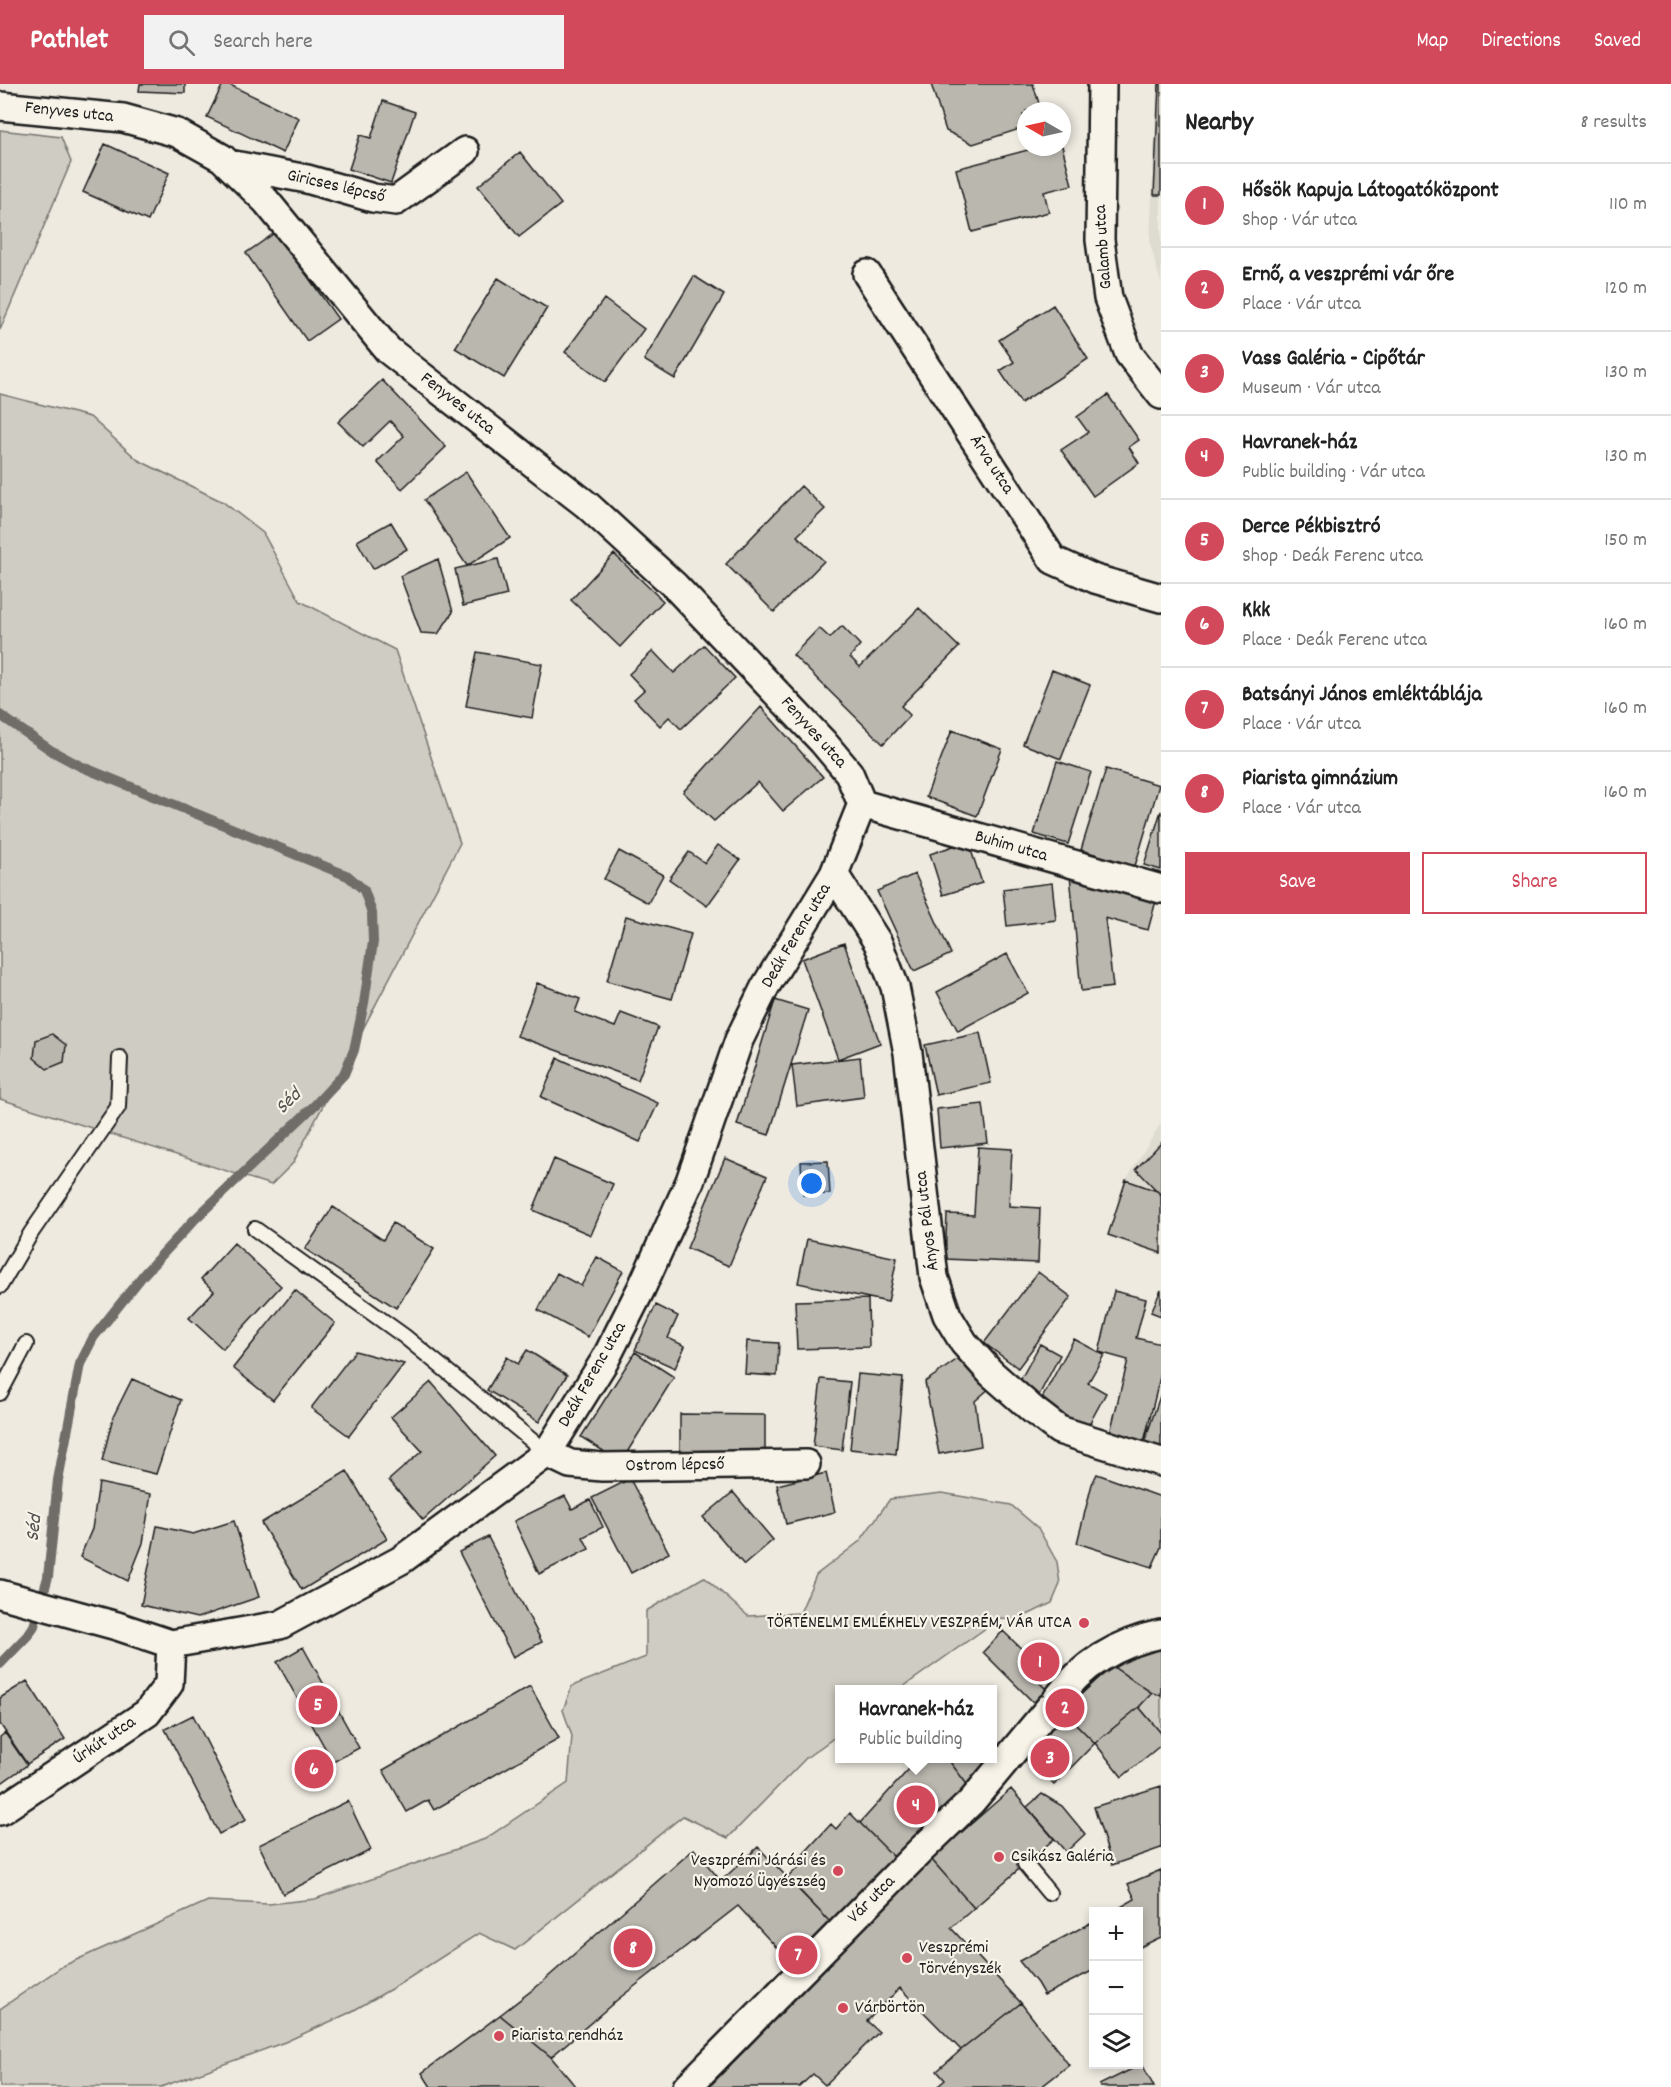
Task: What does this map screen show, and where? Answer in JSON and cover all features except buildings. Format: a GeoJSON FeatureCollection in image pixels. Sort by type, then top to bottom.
{"type":"FeatureCollection","features":[{"type":"Feature","properties":{"kind":"street","name":"Galamb utca"},"geometry":{"type":"LineString","coordinates":[[1102,84],[1100,240],[1108,298],[1129,354],[1161,395]]}},
{"type":"Feature","properties":{"kind":"street","name":"Fenyves utca"},"geometry":{"type":"LineString","coordinates":[[0,106],[123,118],[177,133],[222,159],[266,201],[388,350],[587,505],[675,586],[823,742],[849,773],[862,804]]}},
{"type":"Feature","properties":{"kind":"street","name":"Giricses lépcső"},"geometry":{"type":"LineString","coordinates":[[228,164],[307,179],[373,198],[396,201],[465,151]]}},
{"type":"Feature","properties":{"kind":"street","name":"Árva utca"},"geometry":{"type":"LineString","coordinates":[[867,274],[1053,560],[1095,579],[1161,598]]}},
{"type":"Feature","properties":{"kind":"street","name":"Deák Ferenc utca"},"geometry":{"type":"LineString","coordinates":[[11,1597],[62,1610],[171,1644],[280,1625],[401,1560],[547,1453],[605,1360],[641,1289],[690,1181],[739,1040],[765,987],[834,874],[862,804]]}},
{"type":"Feature","properties":{"kind":"street","name":"Buhim utca"},"geometry":{"type":"LineString","coordinates":[[862,804],[1161,889]]}},
{"type":"Feature","properties":{"kind":"street","name":"Ányos Pál utca"},"geometry":{"type":"LineString","coordinates":[[834,874],[878,943],[895,987],[908,1053],[934,1277],[947,1315],[964,1343],[992,1373],[1059,1430],[1161,1462]]}},
{"type":"Feature","properties":{"kind":"street","name":"Ostrom lépcső"},"geometry":{"type":"LineString","coordinates":[[547,1453],[570,1464],[602,1467],[806,1464]]}},
{"type":"Feature","properties":{"kind":"street","name":"Vár utca"},"geometry":{"type":"LineString","coordinates":[[687,2087],[921,1850],[977,1807],[1070,1681],[1093,1661],[1121,1645],[1161,1634]]}},
{"type":"Feature","properties":{"kind":"street","name":"Úrkút utca"},"geometry":{"type":"LineString","coordinates":[[0,1811],[147,1713],[169,1684],[171,1644]]}},
{"type":"Feature","properties":{"kind":"lane"},"geometry":{"type":"LineString","coordinates":[[0,1286],[31,1233],[118,1107],[120,1058]]}},
{"type":"Feature","properties":{"kind":"lane"},"geometry":{"type":"LineString","coordinates":[[255,1228],[405,1336],[547,1453]]}},
{"type":"Feature","properties":{"kind":"lane"},"geometry":{"type":"LineString","coordinates":[[0,1393],[26,1344]]}},
{"type":"Feature","properties":{"kind":"lane"},"geometry":{"type":"LineString","coordinates":[[1025,1864],[1049,1893]]}},
{"type":"Feature","properties":{"kind":"shaded area"},"geometry":{"type":"Polygon","coordinates":[[[1157,84],[1161,84],[1161,284],[1150,243],[1157,84]]]}},
{"type":"Feature","properties":{"kind":"shaded area"},"geometry":{"type":"Polygon","coordinates":[[[0,130],[61,137],[71,162],[0,330],[0,130]]]}},
{"type":"Feature","properties":{"kind":"shaded area"},"geometry":{"type":"Polygon","coordinates":[[[0,394],[90,417],[138,460],[223,502],[263,533],[300,601],[395,650],[460,843],[293,1163],[271,1185],[0,1099],[0,394]]]}},
{"type":"Feature","properties":{"kind":"shaded area"},"geometry":{"type":"Polygon","coordinates":[[[1161,1123],[1161,1255],[1108,1235],[1126,1180],[1161,1123]]]}},
{"type":"Feature","properties":{"kind":"shaded area"},"geometry":{"type":"Polygon","coordinates":[[[942,1493],[1011,1505],[1038,1528],[1057,1562],[1060,1584],[1052,1603],[1017,1620],[1000,1618],[906,1685],[835,1685],[835,1737],[806,1758],[728,1838],[683,1816],[515,1950],[479,1933],[398,1985],[349,2013],[285,2042],[161,2087],[0,2087],[0,2009],[63,1966],[208,1901],[269,1904],[315,1899],[485,1839],[568,1783],[572,1736],[563,1710],[572,1686],[646,1657],[646,1611],[704,1577],[748,1616],[800,1613],[816,1575],[860,1541],[890,1499],[942,1493]]]}},
{"type":"Feature","properties":{"kind":"shaded area"},"geometry":{"type":"Polygon","coordinates":[[[1152,1693],[1161,1695],[1161,1733],[1139,1707],[1152,1693]]]}},
{"type":"Feature","properties":{"kind":"waterway","name":"Séd"},"geometry":{"type":"LineString","coordinates":[[0,715],[52,751],[80,766],[348,876],[364,890],[372,913],[373,942],[354,1050],[344,1074],[316,1104],[194,1220],[144,1274],[93,1338],[80,1364],[58,1480],[48,1577],[34,1626],[0,1664]]}},
{"type":"Feature","properties":{"kind":"place","name":"TÖRTÉNELMI EMLÉKHELY VESZPRÉM, VÁR UTCA"},"geometry":{"type":"Point","coordinates":[1084,1623]}},
{"type":"Feature","properties":{"kind":"place","name":"Hősök Kapuja Látogatóközpont"},"geometry":{"type":"Point","coordinates":[1040,1662]}},
{"type":"Feature","properties":{"kind":"place","name":"Derce Pékbisztró"},"geometry":{"type":"Point","coordinates":[318,1705]}},
{"type":"Feature","properties":{"kind":"place","name":"Ernő, a veszprémi vár őre"},"geometry":{"type":"Point","coordinates":[1065,1708]}},
{"type":"Feature","properties":{"kind":"place","name":"Vass Galéria - Cipőtár"},"geometry":{"type":"Point","coordinates":[1050,1758]}},
{"type":"Feature","properties":{"kind":"place","name":"Kkk"},"geometry":{"type":"Point","coordinates":[314,1769]}},
{"type":"Feature","properties":{"kind":"place","name":"Havranek-ház"},"geometry":{"type":"Point","coordinates":[916,1805]}},
{"type":"Feature","properties":{"kind":"place","name":"Csikász Galéria"},"geometry":{"type":"Point","coordinates":[999,1857]}},
{"type":"Feature","properties":{"kind":"place","name":"Veszprémi Járási és Nyomozó Ügyészség"},"geometry":{"type":"Point","coordinates":[838,1871]}},
{"type":"Feature","properties":{"kind":"place","name":"Piarista gimnázium"},"geometry":{"type":"Point","coordinates":[633,1948]}},
{"type":"Feature","properties":{"kind":"place","name":"Batsányi János emléktáblája"},"geometry":{"type":"Point","coordinates":[798,1955]}},
{"type":"Feature","properties":{"kind":"place","name":"Veszprémi Törvényszék"},"geometry":{"type":"Point","coordinates":[907,1958]}},
{"type":"Feature","properties":{"kind":"place","name":"Várbörtön"},"geometry":{"type":"Point","coordinates":[843,2008]}},
{"type":"Feature","properties":{"kind":"place","name":"Piarista rendház"},"geometry":{"type":"Point","coordinates":[499,2036]}}]}
